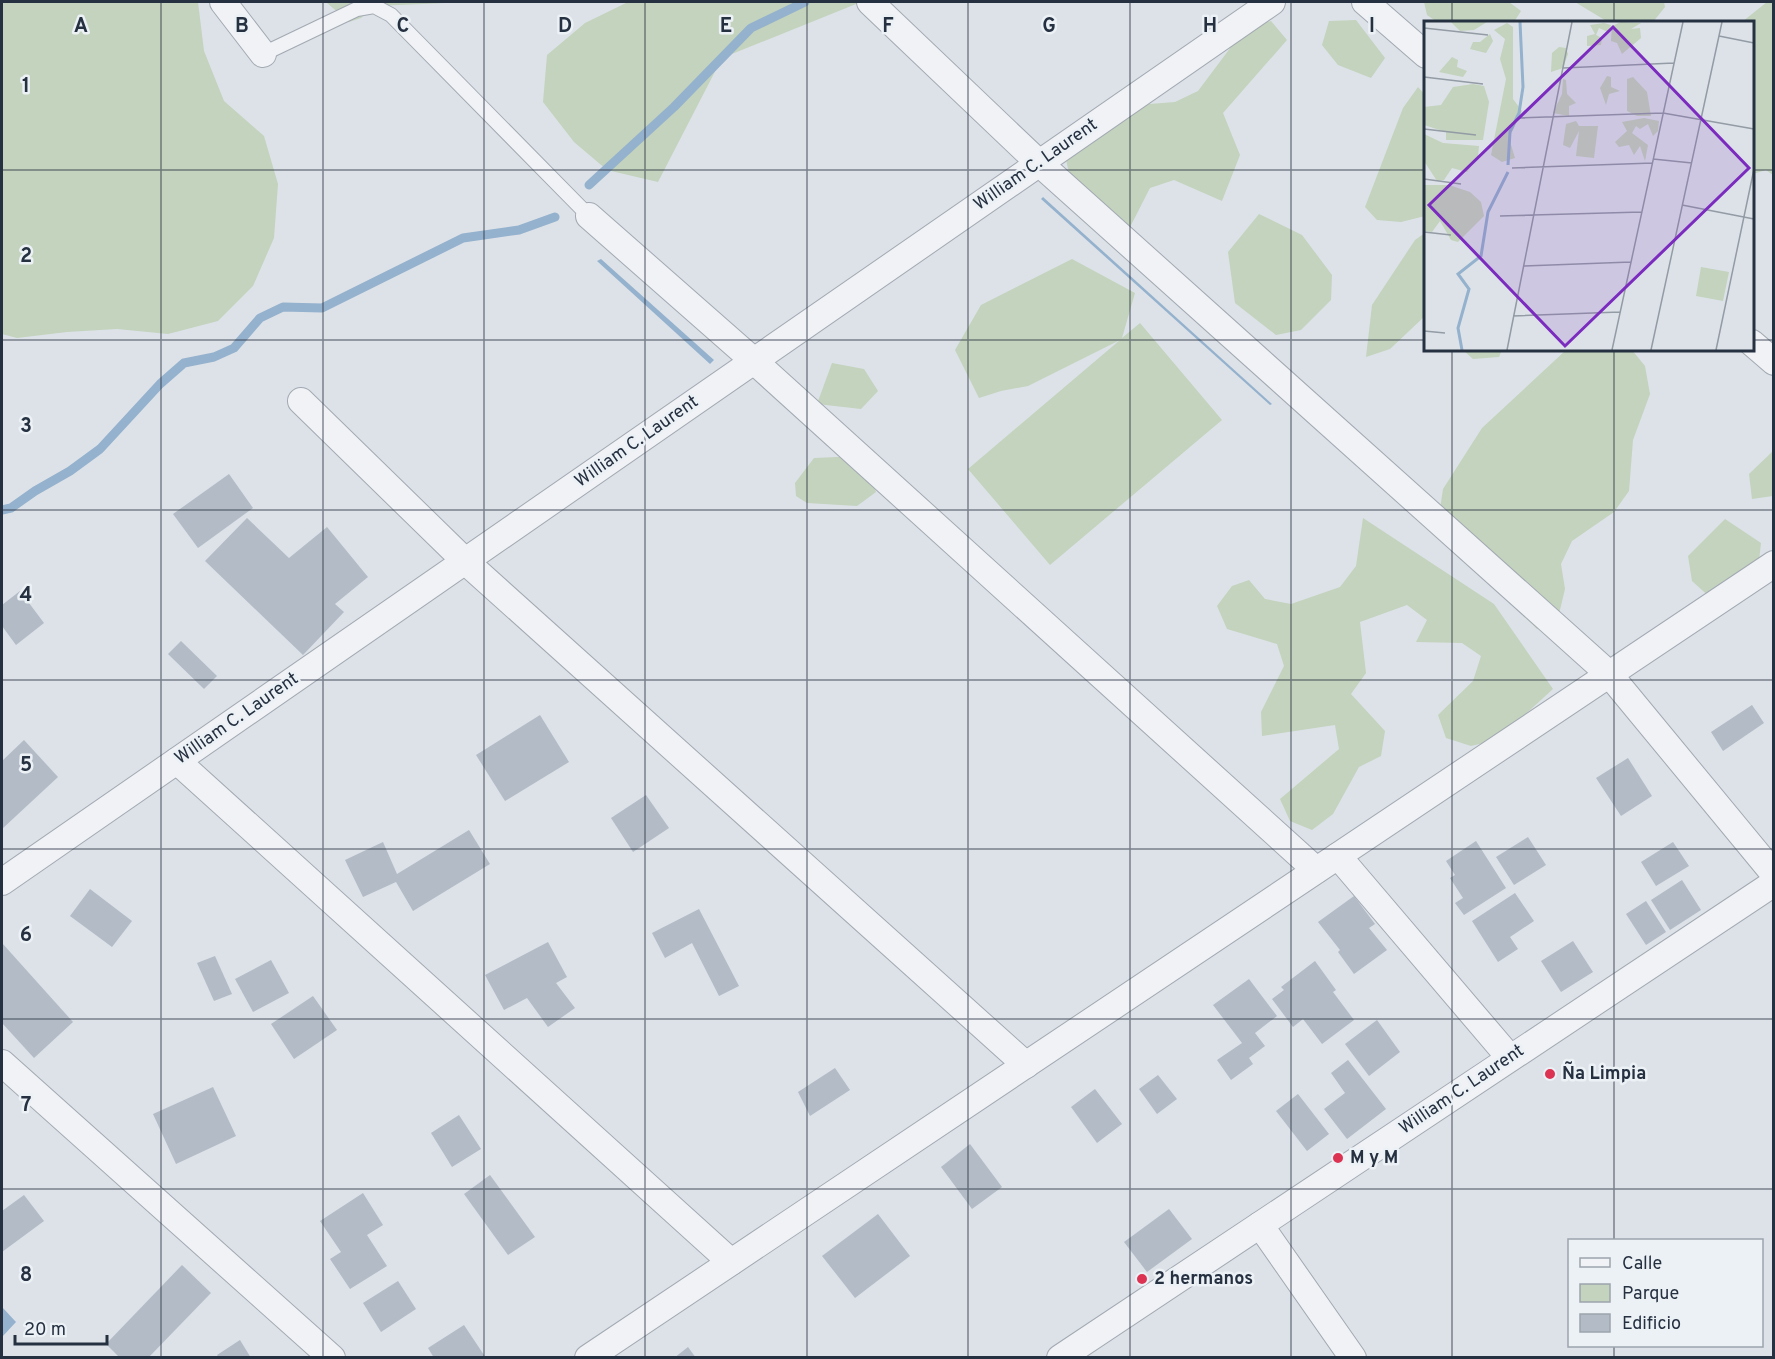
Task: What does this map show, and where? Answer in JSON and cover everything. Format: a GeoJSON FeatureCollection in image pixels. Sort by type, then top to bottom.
{"type":"FeatureCollection","features":[{"type":"Feature","properties":{"kind":"street"},"geometry":{"type":"LineString","coordinates":[[223,2],[263,54]]}},
{"type":"Feature","properties":{"kind":"street"},"geometry":{"type":"LineString","coordinates":[[870,2],[1038,163],[1609,674],[1773,874]]}},
{"type":"Feature","properties":{"kind":"street","name":"William C. Laurent"},"geometry":{"type":"LineString","coordinates":[[2,882],[1272,2]]}},
{"type":"Feature","properties":{"kind":"street"},"geometry":{"type":"LineString","coordinates":[[1365,2],[1424,54]]}},
{"type":"Feature","properties":{"kind":"street"},"geometry":{"type":"LineString","coordinates":[[589,216],[754,361],[1316,870]]}},
{"type":"Feature","properties":{"kind":"street"},"geometry":{"type":"LineString","coordinates":[[1754,345],[1773,362]]}},
{"type":"Feature","properties":{"kind":"street"},"geometry":{"type":"LineString","coordinates":[[301,401],[465,561],[1026,1065]]}},
{"type":"Feature","properties":{"kind":"street"},"geometry":{"type":"LineString","coordinates":[[588,1358],[1773,564]]}},
{"type":"Feature","properties":{"kind":"street"},"geometry":{"type":"LineString","coordinates":[[177,761],[731,1262]]}},
{"type":"Feature","properties":{"kind":"street"},"geometry":{"type":"LineString","coordinates":[[1338,856],[1510,1058]]}},
{"type":"Feature","properties":{"kind":"street","name":"William C. Laurent"},"geometry":{"type":"LineString","coordinates":[[1060,1358],[1773,883]]}},
{"type":"Feature","properties":{"kind":"street"},"geometry":{"type":"LineString","coordinates":[[2,1063],[332,1358]]}},
{"type":"Feature","properties":{"kind":"street"},"geometry":{"type":"LineString","coordinates":[[1260,1225],[1353,1358]]}},
{"type":"Feature","properties":{"kind":"lane"},"geometry":{"type":"LineString","coordinates":[[263,54],[357,9],[374,6],[390,15],[589,216]]}},
{"type":"Feature","properties":{"kind":"green space"},"geometry":{"type":"Polygon","coordinates":[[[2,2],[198,2],[204,51],[224,101],[264,136],[278,184],[274,238],[253,286],[218,321],[168,334],[117,329],[17,338],[2,334],[2,2]]]}},
{"type":"Feature","properties":{"kind":"green space"},"geometry":{"type":"Polygon","coordinates":[[[326,2],[471,2],[374,6],[361,18],[349,22],[326,2]]]}},
{"type":"Feature","properties":{"kind":"green space"},"geometry":{"type":"Polygon","coordinates":[[[628,2],[861,2],[722,58],[658,182],[607,170],[574,142],[543,102],[547,55],[585,23],[628,2]]]}},
{"type":"Feature","properties":{"kind":"green space"},"geometry":{"type":"Polygon","coordinates":[[[1424,2],[1509,2],[1521,11],[1515,21],[1436,21],[1427,15],[1424,2]]]}},
{"type":"Feature","properties":{"kind":"green space"},"geometry":{"type":"Polygon","coordinates":[[[1575,2],[1664,2],[1665,7],[1654,21],[1606,21],[1575,2]]]}},
{"type":"Feature","properties":{"kind":"green space"},"geometry":{"type":"Polygon","coordinates":[[[1767,2],[1774,2],[1773,175],[1766,170],[1754,174],[1754,21],[1743,21],[1767,2]]]}},
{"type":"Feature","properties":{"kind":"green space"},"geometry":{"type":"Polygon","coordinates":[[[1356,20],[1385,58],[1371,78],[1338,65],[1322,45],[1329,21],[1356,20]]]}},
{"type":"Feature","properties":{"kind":"green space"},"geometry":{"type":"Polygon","coordinates":[[[1271,21],[1287,40],[1223,113],[1240,155],[1222,201],[1174,180],[1150,188],[1128,231],[1073,178],[1068,169],[1063,144],[1099,108],[1175,102],[1198,91],[1246,27],[1271,21]]]}},
{"type":"Feature","properties":{"kind":"green space"},"geometry":{"type":"Polygon","coordinates":[[[1418,87],[1424,94],[1424,216],[1401,222],[1377,220],[1365,207],[1403,108],[1418,87]]]}},
{"type":"Feature","properties":{"kind":"green space"},"geometry":{"type":"Polygon","coordinates":[[[1259,214],[1302,235],[1332,275],[1331,300],[1301,330],[1276,335],[1235,303],[1228,252],[1259,214]]]}},
{"type":"Feature","properties":{"kind":"green space"},"geometry":{"type":"Polygon","coordinates":[[[1424,234],[1424,317],[1390,349],[1366,357],[1372,305],[1415,240],[1424,234]]]}},
{"type":"Feature","properties":{"kind":"green space"},"geometry":{"type":"Polygon","coordinates":[[[1072,259],[1135,293],[1122,338],[1140,323],[1222,420],[1050,565],[968,469],[1120,340],[1028,386],[979,398],[955,350],[981,305],[1072,259]]]}},
{"type":"Feature","properties":{"kind":"green space"},"geometry":{"type":"Polygon","coordinates":[[[1464,351],[1502,351],[1499,357],[1473,359],[1464,351]]]}},
{"type":"Feature","properties":{"kind":"green space"},"geometry":{"type":"Polygon","coordinates":[[[1565,351],[1633,351],[1645,366],[1650,394],[1633,440],[1629,491],[1614,512],[1572,541],[1561,564],[1565,589],[1559,614],[1537,629],[1464,559],[1439,516],[1443,489],[1482,428],[1565,351]]]}},
{"type":"Feature","properties":{"kind":"green space"},"geometry":{"type":"Polygon","coordinates":[[[832,363],[864,369],[878,391],[861,409],[817,404],[832,363]]]}},
{"type":"Feature","properties":{"kind":"green space"},"geometry":{"type":"Polygon","coordinates":[[[1773,451],[1773,496],[1752,499],[1749,474],[1773,451]]]}},
{"type":"Feature","properties":{"kind":"green space"},"geometry":{"type":"Polygon","coordinates":[[[861,456],[876,492],[857,506],[807,503],[796,496],[795,483],[814,458],[861,456]]]}},
{"type":"Feature","properties":{"kind":"green space"},"geometry":{"type":"Polygon","coordinates":[[[1363,518],[1494,604],[1553,689],[1497,740],[1471,746],[1446,738],[1438,715],[1473,681],[1481,656],[1462,643],[1416,642],[1427,620],[1407,605],[1360,622],[1366,673],[1351,694],[1385,731],[1381,756],[1359,767],[1333,814],[1312,830],[1290,821],[1280,799],[1339,749],[1335,725],[1262,736],[1261,712],[1284,666],[1277,644],[1227,629],[1217,606],[1232,586],[1249,580],[1265,599],[1291,604],[1340,587],[1356,566],[1363,518]]]}},
{"type":"Feature","properties":{"kind":"green space"},"geometry":{"type":"Polygon","coordinates":[[[1725,519],[1761,543],[1758,570],[1712,599],[1692,581],[1688,556],[1725,519]]]}},
{"type":"Feature","properties":{"kind":"water"},"geometry":{"type":"Polygon","coordinates":[[[1043,197],[1272,404],[1270,405],[1041,199],[1043,197]]]}},
{"type":"Feature","properties":{"kind":"water"},"geometry":{"type":"Polygon","coordinates":[[[601,259],[714,360],[710,364],[597,261],[601,259]]]}},
{"type":"Feature","properties":{"kind":"water"},"geometry":{"type":"Polygon","coordinates":[[[2,1307],[16,1322],[2,1337],[2,1307]]]}},
{"type":"Feature","properties":{"kind":"building"},"geometry":{"type":"Polygon","coordinates":[[[229,474],[253,508],[198,548],[173,514],[229,474]]]}},
{"type":"Feature","properties":{"kind":"building"},"geometry":{"type":"Polygon","coordinates":[[[247,518],[289,558],[327,527],[368,577],[335,604],[344,612],[303,655],[205,561],[247,518]]]}},
{"type":"Feature","properties":{"kind":"building"},"geometry":{"type":"Polygon","coordinates":[[[20,591],[44,623],[16,645],[2,626],[2,605],[20,591]]]}},
{"type":"Feature","properties":{"kind":"building"},"geometry":{"type":"Polygon","coordinates":[[[181,641],[217,676],[204,689],[168,654],[181,641]]]}},
{"type":"Feature","properties":{"kind":"building"},"geometry":{"type":"Polygon","coordinates":[[[1752,705],[1764,723],[1723,751],[1711,732],[1752,705]]]}},
{"type":"Feature","properties":{"kind":"building"},"geometry":{"type":"Polygon","coordinates":[[[540,715],[569,762],[505,801],[476,755],[540,715]]]}},
{"type":"Feature","properties":{"kind":"building"},"geometry":{"type":"Polygon","coordinates":[[[24,740],[58,777],[2,829],[2,761],[24,740]]]}},
{"type":"Feature","properties":{"kind":"building"},"geometry":{"type":"Polygon","coordinates":[[[1628,758],[1652,796],[1621,816],[1596,778],[1628,758]]]}},
{"type":"Feature","properties":{"kind":"building"},"geometry":{"type":"Polygon","coordinates":[[[646,795],[669,828],[633,852],[611,818],[646,795]]]}},
{"type":"Feature","properties":{"kind":"building"},"geometry":{"type":"Polygon","coordinates":[[[469,830],[490,864],[413,911],[396,882],[363,897],[345,860],[383,842],[397,874],[469,830]]]}},
{"type":"Feature","properties":{"kind":"building"},"geometry":{"type":"Polygon","coordinates":[[[1528,837],[1546,865],[1514,885],[1496,857],[1528,837]]]}},
{"type":"Feature","properties":{"kind":"building"},"geometry":{"type":"Polygon","coordinates":[[[1476,841],[1506,888],[1464,915],[1455,903],[1463,898],[1450,878],[1455,875],[1446,861],[1476,841]]]}},
{"type":"Feature","properties":{"kind":"building"},"geometry":{"type":"Polygon","coordinates":[[[1673,842],[1689,866],[1656,886],[1641,862],[1673,842]]]}},
{"type":"Feature","properties":{"kind":"building"},"geometry":{"type":"Polygon","coordinates":[[[1682,880],[1701,910],[1670,930],[1651,900],[1682,880]]]}},
{"type":"Feature","properties":{"kind":"building"},"geometry":{"type":"Polygon","coordinates":[[[90,889],[132,921],[112,947],[70,916],[90,889]]]}},
{"type":"Feature","properties":{"kind":"building"},"geometry":{"type":"Polygon","coordinates":[[[1515,893],[1534,921],[1510,937],[1518,949],[1498,962],[1472,921],[1515,893]]]}},
{"type":"Feature","properties":{"kind":"building"},"geometry":{"type":"Polygon","coordinates":[[[1354,896],[1375,924],[1369,928],[1387,950],[1354,974],[1338,952],[1340,950],[1318,922],[1354,896]]]}},
{"type":"Feature","properties":{"kind":"building"},"geometry":{"type":"Polygon","coordinates":[[[1646,901],[1666,932],[1646,945],[1626,914],[1646,901]]]}},
{"type":"Feature","properties":{"kind":"building"},"geometry":{"type":"Polygon","coordinates":[[[699,909],[739,986],[719,996],[692,943],[665,958],[652,933],[699,909]]]}},
{"type":"Feature","properties":{"kind":"building"},"geometry":{"type":"Polygon","coordinates":[[[1573,941],[1593,972],[1561,992],[1541,961],[1573,941]]]}},
{"type":"Feature","properties":{"kind":"building"},"geometry":{"type":"Polygon","coordinates":[[[548,942],[567,977],[556,983],[575,1008],[548,1027],[527,998],[504,1010],[485,975],[548,942]]]}},
{"type":"Feature","properties":{"kind":"building"},"geometry":{"type":"Polygon","coordinates":[[[2,943],[73,1022],[34,1058],[2,1023],[2,943]]]}},
{"type":"Feature","properties":{"kind":"building"},"geometry":{"type":"Polygon","coordinates":[[[215,956],[232,994],[214,1001],[197,963],[215,956]]]}},
{"type":"Feature","properties":{"kind":"building"},"geometry":{"type":"Polygon","coordinates":[[[271,960],[289,993],[253,1012],[235,979],[271,960]]]}},
{"type":"Feature","properties":{"kind":"building"},"geometry":{"type":"Polygon","coordinates":[[[1315,961],[1336,990],[1333,992],[1354,1020],[1322,1044],[1303,1019],[1293,1027],[1272,999],[1284,990],[1281,987],[1315,961]]]}},
{"type":"Feature","properties":{"kind":"building"},"geometry":{"type":"Polygon","coordinates":[[[1249,979],[1277,1016],[1255,1033],[1265,1046],[1249,1058],[1253,1064],[1231,1080],[1217,1060],[1242,1043],[1213,1005],[1249,979]]]}},
{"type":"Feature","properties":{"kind":"building"},"geometry":{"type":"Polygon","coordinates":[[[313,996],[337,1030],[294,1059],[271,1024],[313,996]]]}},
{"type":"Feature","properties":{"kind":"building"},"geometry":{"type":"Polygon","coordinates":[[[1377,1020],[1400,1052],[1369,1076],[1345,1044],[1377,1020]]]}},
{"type":"Feature","properties":{"kind":"building"},"geometry":{"type":"Polygon","coordinates":[[[1348,1060],[1386,1109],[1347,1139],[1324,1109],[1345,1093],[1331,1073],[1348,1060]]]}},
{"type":"Feature","properties":{"kind":"building"},"geometry":{"type":"Polygon","coordinates":[[[835,1068],[850,1090],[810,1116],[798,1092],[835,1068]]]}},
{"type":"Feature","properties":{"kind":"building"},"geometry":{"type":"Polygon","coordinates":[[[1158,1075],[1177,1099],[1157,1114],[1139,1089],[1158,1075]]]}},
{"type":"Feature","properties":{"kind":"building"},"geometry":{"type":"Polygon","coordinates":[[[213,1087],[236,1136],[176,1164],[153,1114],[213,1087]]]}},
{"type":"Feature","properties":{"kind":"building"},"geometry":{"type":"Polygon","coordinates":[[[1095,1089],[1122,1124],[1097,1143],[1071,1107],[1095,1089]]]}},
{"type":"Feature","properties":{"kind":"building"},"geometry":{"type":"Polygon","coordinates":[[[1298,1094],[1329,1134],[1307,1151],[1276,1111],[1298,1094]]]}},
{"type":"Feature","properties":{"kind":"building"},"geometry":{"type":"Polygon","coordinates":[[[459,1115],[481,1149],[452,1167],[431,1133],[459,1115]]]}},
{"type":"Feature","properties":{"kind":"building"},"geometry":{"type":"Polygon","coordinates":[[[970,1144],[1002,1187],[972,1209],[941,1167],[970,1144]]]}},
{"type":"Feature","properties":{"kind":"building"},"geometry":{"type":"Polygon","coordinates":[[[490,1175],[535,1237],[508,1255],[464,1194],[490,1175]]]}},
{"type":"Feature","properties":{"kind":"building"},"geometry":{"type":"Polygon","coordinates":[[[363,1193],[383,1225],[367,1235],[387,1266],[350,1289],[330,1259],[341,1252],[320,1221],[363,1193]]]}},
{"type":"Feature","properties":{"kind":"building"},"geometry":{"type":"Polygon","coordinates":[[[24,1195],[44,1221],[2,1252],[2,1211],[24,1195]]]}},
{"type":"Feature","properties":{"kind":"building"},"geometry":{"type":"Polygon","coordinates":[[[1169,1209],[1192,1239],[1147,1272],[1124,1242],[1169,1209]]]}},
{"type":"Feature","properties":{"kind":"building"},"geometry":{"type":"Polygon","coordinates":[[[878,1214],[910,1256],[855,1298],[822,1256],[878,1214]]]}},
{"type":"Feature","properties":{"kind":"building"},"geometry":{"type":"Polygon","coordinates":[[[182,1265],[211,1293],[148,1358],[120,1358],[106,1344],[182,1265]]]}},
{"type":"Feature","properties":{"kind":"building"},"geometry":{"type":"Polygon","coordinates":[[[398,1281],[416,1309],[381,1332],[363,1303],[398,1281]]]}},
{"type":"Feature","properties":{"kind":"building"},"geometry":{"type":"Polygon","coordinates":[[[464,1325],[486,1358],[434,1358],[428,1348],[464,1325]]]}},
{"type":"Feature","properties":{"kind":"building"},"geometry":{"type":"Polygon","coordinates":[[[240,1340],[251,1358],[219,1358],[217,1355],[240,1340]]]}},
{"type":"Feature","properties":{"kind":"building"},"geometry":{"type":"Polygon","coordinates":[[[688,1347],[696,1358],[674,1358],[688,1347]]]}},
{"type":"Feature","properties":{"kind":"waterway"},"geometry":{"type":"LineString","coordinates":[[589,185],[674,107],[751,28],[805,2]]}},
{"type":"Feature","properties":{"kind":"waterway"},"geometry":{"type":"LineString","coordinates":[[2,510],[11,508],[100,449],[160,384],[184,363],[214,357],[234,348],[260,318],[283,307],[322,308],[463,238],[519,230],[555,217]]}},
{"type":"Feature","properties":{"kind":"place","name":"Ña Limpia"},"geometry":{"type":"Point","coordinates":[1550,1074]}},
{"type":"Feature","properties":{"kind":"place","name":"M y M"},"geometry":{"type":"Point","coordinates":[1338,1158]}},
{"type":"Feature","properties":{"kind":"place","name":"2 hermanos"},"geometry":{"type":"Point","coordinates":[1142,1279]}}]}
